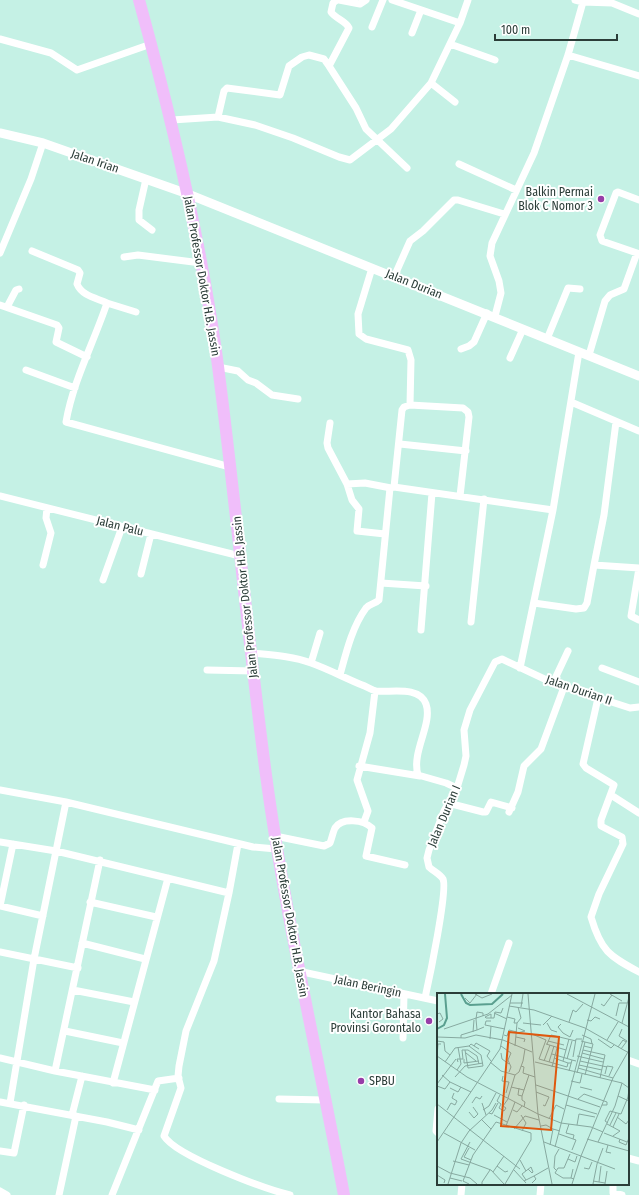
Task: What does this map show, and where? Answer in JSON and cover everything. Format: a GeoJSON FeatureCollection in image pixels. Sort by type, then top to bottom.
{"type":"FeatureCollection","features":[{"type":"Feature","properties":{"kind":"highway","name":"Jalan Professor Doktor H.B. Jassin"},"geometry":{"type":"LineString","coordinates":[[139,0],[172,120],[188,194],[218,367],[253,671],[276,849],[298,971],[344,1195]]}},
{"type":"Feature","properties":{"kind":"street"},"geometry":{"type":"LineString","coordinates":[[329,66],[349,28],[347,24],[337,19],[331,12],[332,3],[338,0],[360,4],[366,0]]}},
{"type":"Feature","properties":{"kind":"street"},"geometry":{"type":"LineString","coordinates":[[372,27],[383,0]]}},
{"type":"Feature","properties":{"kind":"street"},"geometry":{"type":"LineString","coordinates":[[392,0],[460,23]]}},
{"type":"Feature","properties":{"kind":"street"},"geometry":{"type":"LineString","coordinates":[[172,120],[218,116],[255,125],[350,160],[356,157],[400,121],[431,83],[460,23],[468,0]]}},
{"type":"Feature","properties":{"kind":"street"},"geometry":{"type":"LineString","coordinates":[[575,0],[583,2],[612,3],[639,14]]}},
{"type":"Feature","properties":{"kind":"street"},"geometry":{"type":"LineString","coordinates":[[460,348],[470,346],[474,342],[490,315],[501,288],[490,256],[492,243],[504,214],[534,152],[568,55],[583,2]]}},
{"type":"Feature","properties":{"kind":"street"},"geometry":{"type":"LineString","coordinates":[[412,33],[421,10]]}},
{"type":"Feature","properties":{"kind":"street"},"geometry":{"type":"LineString","coordinates":[[0,39],[51,53],[77,70],[151,44]]}},
{"type":"Feature","properties":{"kind":"street"},"geometry":{"type":"LineString","coordinates":[[450,44],[495,60]]}},
{"type":"Feature","properties":{"kind":"street"},"geometry":{"type":"LineString","coordinates":[[218,116],[224,91],[227,88],[280,95],[289,66],[306,55],[318,57],[324,59],[329,66],[356,108],[361,122],[370,134],[406,168]]}},
{"type":"Feature","properties":{"kind":"street"},"geometry":{"type":"LineString","coordinates":[[568,55],[639,76]]}},
{"type":"Feature","properties":{"kind":"street"},"geometry":{"type":"LineString","coordinates":[[431,83],[456,102]]}},
{"type":"Feature","properties":{"kind":"street","name":"Jalan Irian"},"geometry":{"type":"LineString","coordinates":[[0,133],[43,144],[188,194]]}},
{"type":"Feature","properties":{"kind":"street"},"geometry":{"type":"LineString","coordinates":[[0,253],[31,179],[43,144]]}},
{"type":"Feature","properties":{"kind":"street"},"geometry":{"type":"LineString","coordinates":[[459,164],[516,190]]}},
{"type":"Feature","properties":{"kind":"street"},"geometry":{"type":"LineString","coordinates":[[146,179],[138,215],[141,223],[152,230]]}},
{"type":"Feature","properties":{"kind":"street"},"geometry":{"type":"LineString","coordinates":[[589,355],[605,300],[610,295],[624,289],[638,250],[602,241],[600,235],[617,192],[639,200]]}},
{"type":"Feature","properties":{"kind":"street","name":"Jalan Durian"},"geometry":{"type":"LineString","coordinates":[[188,194],[639,376]]}},
{"type":"Feature","properties":{"kind":"street"},"geometry":{"type":"LineString","coordinates":[[394,277],[410,241],[423,231],[454,200],[504,214]]}},
{"type":"Feature","properties":{"kind":"street"},"geometry":{"type":"LineString","coordinates":[[32,251],[78,270],[80,273],[77,284],[86,295],[136,312]]}},
{"type":"Feature","properties":{"kind":"street"},"geometry":{"type":"LineString","coordinates":[[124,257],[138,255],[200,263]]}},
{"type":"Feature","properties":{"kind":"street"},"geometry":{"type":"LineString","coordinates":[[372,268],[358,314],[359,334],[366,339],[408,350],[410,360],[410,405]]}},
{"type":"Feature","properties":{"kind":"street"},"geometry":{"type":"LineString","coordinates":[[547,339],[568,288],[580,289]]}},
{"type":"Feature","properties":{"kind":"street"},"geometry":{"type":"LineString","coordinates":[[18,289],[4,306],[58,325],[59,328],[56,342],[87,357]]}},
{"type":"Feature","properties":{"kind":"street"},"geometry":{"type":"LineString","coordinates":[[107,303],[69,404],[66,422],[230,467]]}},
{"type":"Feature","properties":{"kind":"street"},"geometry":{"type":"LineString","coordinates":[[510,358],[523,329]]}},
{"type":"Feature","properties":{"kind":"street"},"geometry":{"type":"LineString","coordinates":[[520,668],[553,510],[579,352]]}},
{"type":"Feature","properties":{"kind":"street"},"geometry":{"type":"LineString","coordinates":[[218,367],[238,371],[248,380],[256,383],[272,395],[292,396],[298,399]]}},
{"type":"Feature","properties":{"kind":"street"},"geometry":{"type":"LineString","coordinates":[[26,370],[75,388]]}},
{"type":"Feature","properties":{"kind":"street"},"geometry":{"type":"LineString","coordinates":[[571,402],[639,431]]}},
{"type":"Feature","properties":{"kind":"street"},"geometry":{"type":"LineString","coordinates":[[340,675],[349,644],[362,615],[368,605],[378,601],[381,583],[388,492],[393,487],[400,444],[402,410],[404,407],[410,405],[466,410],[469,417],[460,496]]}},
{"type":"Feature","properties":{"kind":"street"},"geometry":{"type":"LineString","coordinates":[[534,603],[576,609],[584,608],[587,603],[604,514],[616,422]]}},
{"type":"Feature","properties":{"kind":"street"},"geometry":{"type":"LineString","coordinates":[[330,423],[327,443],[328,448],[347,484],[352,500],[359,509],[357,531],[385,534]]}},
{"type":"Feature","properties":{"kind":"street"},"geometry":{"type":"LineString","coordinates":[[400,444],[466,451]]}},
{"type":"Feature","properties":{"kind":"street"},"geometry":{"type":"LineString","coordinates":[[347,484],[365,483],[553,510]]}},
{"type":"Feature","properties":{"kind":"street"},"geometry":{"type":"LineString","coordinates":[[420,630],[426,586],[432,493]]}},
{"type":"Feature","properties":{"kind":"street","name":"Jalan Palu"},"geometry":{"type":"LineString","coordinates":[[0,496],[240,556]]}},
{"type":"Feature","properties":{"kind":"street"},"geometry":{"type":"LineString","coordinates":[[471,622],[484,499]]}},
{"type":"Feature","properties":{"kind":"street"},"geometry":{"type":"LineString","coordinates":[[43,565],[51,533],[46,520],[48,508]]}},
{"type":"Feature","properties":{"kind":"street"},"geometry":{"type":"LineString","coordinates":[[103,580],[122,527]]}},
{"type":"Feature","properties":{"kind":"street"},"geometry":{"type":"LineString","coordinates":[[141,574],[151,534]]}},
{"type":"Feature","properties":{"kind":"street"},"geometry":{"type":"LineString","coordinates":[[594,565],[639,568],[631,616],[639,620]]}},
{"type":"Feature","properties":{"kind":"street"},"geometry":{"type":"LineString","coordinates":[[381,583],[426,586]]}},
{"type":"Feature","properties":{"kind":"street"},"geometry":{"type":"LineString","coordinates":[[311,663],[320,633]]}},
{"type":"Feature","properties":{"kind":"street"},"geometry":{"type":"LineString","coordinates":[[553,683],[568,651]]}},
{"type":"Feature","properties":{"kind":"street"},"geometry":{"type":"LineString","coordinates":[[251,653],[291,658],[311,663],[375,691],[391,690],[408,692],[419,696],[426,702],[428,715],[421,737],[417,766],[420,776]]}},
{"type":"Feature","properties":{"kind":"street","name":"Jalan Durian I"},"geometry":{"type":"LineString","coordinates":[[425,998],[444,884],[442,877],[429,867],[428,858],[448,803],[457,788],[466,756],[464,730],[475,699],[497,660],[502,659],[520,668]]}},
{"type":"Feature","properties":{"kind":"street","name":"Jalan Durian II"},"geometry":{"type":"LineString","coordinates":[[520,668],[564,687],[630,708],[639,707]]}},
{"type":"Feature","properties":{"kind":"street"},"geometry":{"type":"LineString","coordinates":[[602,668],[639,682]]}},
{"type":"Feature","properties":{"kind":"street"},"geometry":{"type":"LineString","coordinates":[[206,670],[253,671]]}},
{"type":"Feature","properties":{"kind":"street"},"geometry":{"type":"LineString","coordinates":[[448,803],[486,812],[491,802],[511,810],[524,766],[541,750],[564,687]]}},
{"type":"Feature","properties":{"kind":"street"},"geometry":{"type":"LineString","coordinates":[[364,822],[368,811],[357,780],[359,766],[370,734],[375,691]]}},
{"type":"Feature","properties":{"kind":"street"},"geometry":{"type":"LineString","coordinates":[[598,698],[582,764],[586,768],[613,782],[614,788],[600,820],[601,826],[622,837],[623,844],[591,917],[603,948],[609,955],[639,972]]}},
{"type":"Feature","properties":{"kind":"street"},"geometry":{"type":"LineString","coordinates":[[359,766],[420,776],[446,783],[457,788]]}},
{"type":"Feature","properties":{"kind":"street"},"geometry":{"type":"LineString","coordinates":[[0,790],[66,802],[238,844],[263,849],[276,849]]}},
{"type":"Feature","properties":{"kind":"street"},"geometry":{"type":"LineString","coordinates":[[611,795],[639,813]]}},
{"type":"Feature","properties":{"kind":"street"},"geometry":{"type":"LineString","coordinates":[[10,1103],[34,959],[66,802]]}},
{"type":"Feature","properties":{"kind":"street"},"geometry":{"type":"LineString","coordinates":[[275,836],[324,846],[330,843],[335,827],[342,822],[364,822],[372,828],[366,856],[405,865]]}},
{"type":"Feature","properties":{"kind":"street"},"geometry":{"type":"LineString","coordinates":[[0,842],[100,860],[229,893]]}},
{"type":"Feature","properties":{"kind":"street"},"geometry":{"type":"LineString","coordinates":[[13,844],[0,906],[43,916]]}},
{"type":"Feature","properties":{"kind":"street"},"geometry":{"type":"LineString","coordinates":[[238,844],[229,893],[212,967],[186,1031],[179,1066],[179,1078],[182,1088],[164,1136],[174,1146],[208,1164],[269,1190],[290,1195]]}},
{"type":"Feature","properties":{"kind":"street"},"geometry":{"type":"LineString","coordinates":[[55,1071],[65,1031],[90,902],[100,860]]}},
{"type":"Feature","properties":{"kind":"street"},"geometry":{"type":"LineString","coordinates":[[113,1083],[156,917],[168,878]]}},
{"type":"Feature","properties":{"kind":"street"},"geometry":{"type":"LineString","coordinates":[[90,902],[156,917]]}},
{"type":"Feature","properties":{"kind":"street"},"geometry":{"type":"LineString","coordinates":[[82,943],[145,959]]}},
{"type":"Feature","properties":{"kind":"street"},"geometry":{"type":"LineString","coordinates":[[491,993],[509,943]]}},
{"type":"Feature","properties":{"kind":"street"},"geometry":{"type":"LineString","coordinates":[[0,952],[78,968]]}},
{"type":"Feature","properties":{"kind":"street","name":"Jalan Beringin"},"geometry":{"type":"LineString","coordinates":[[298,971],[437,1001]]}},
{"type":"Feature","properties":{"kind":"street"},"geometry":{"type":"LineString","coordinates":[[73,990],[134,1002]]}},
{"type":"Feature","properties":{"kind":"street"},"geometry":{"type":"LineString","coordinates":[[403,1038],[404,994]]}},
{"type":"Feature","properties":{"kind":"street"},"geometry":{"type":"LineString","coordinates":[[65,1031],[123,1043]]}},
{"type":"Feature","properties":{"kind":"street"},"geometry":{"type":"LineString","coordinates":[[0,1058],[113,1083],[155,1090]]}},
{"type":"Feature","properties":{"kind":"street"},"geometry":{"type":"LineString","coordinates":[[629,1060],[639,1064]]}},
{"type":"Feature","properties":{"kind":"street"},"geometry":{"type":"LineString","coordinates":[[59,1195],[82,1076]]}},
{"type":"Feature","properties":{"kind":"street"},"geometry":{"type":"LineString","coordinates":[[112,1195],[158,1081],[179,1078]]}},
{"type":"Feature","properties":{"kind":"street"},"geometry":{"type":"LineString","coordinates":[[279,1099],[324,1100]]}},
{"type":"Feature","properties":{"kind":"street"},"geometry":{"type":"LineString","coordinates":[[0,1102],[138,1130]]}},
{"type":"Feature","properties":{"kind":"street"},"geometry":{"type":"LineString","coordinates":[[0,1151],[14,1153],[24,1106]]}},
{"type":"Feature","properties":{"kind":"street"},"geometry":{"type":"LineString","coordinates":[[437,1120],[437,1132]]}},
{"type":"Feature","properties":{"kind":"street"},"geometry":{"type":"LineString","coordinates":[[629,1158],[639,1161]]}},
{"type":"Feature","properties":{"kind":"street"},"geometry":{"type":"LineString","coordinates":[[461,1195],[462,1185]]}},
{"type":"Feature","properties":{"kind":"street"},"geometry":{"type":"LineString","coordinates":[[540,1195],[541,1185]]}},
{"type":"Feature","properties":{"kind":"street"},"geometry":{"type":"LineString","coordinates":[[613,1185],[613,1194],[622,1195]]}},
{"type":"Feature","properties":{"kind":"street"},"geometry":{"type":"LineString","coordinates":[[0,1191],[6,1195]]}},
{"type":"Feature","properties":{"kind":"place","name":"Balkin Permai Blok C Nomor 3"},"geometry":{"type":"Point","coordinates":[601,199]}},
{"type":"Feature","properties":{"kind":"place","name":"Kantor Bahasa Provinsi Gorontalo"},"geometry":{"type":"Point","coordinates":[429,1021]}},
{"type":"Feature","properties":{"kind":"place","name":"SPBU"},"geometry":{"type":"Point","coordinates":[361,1081]}}]}
